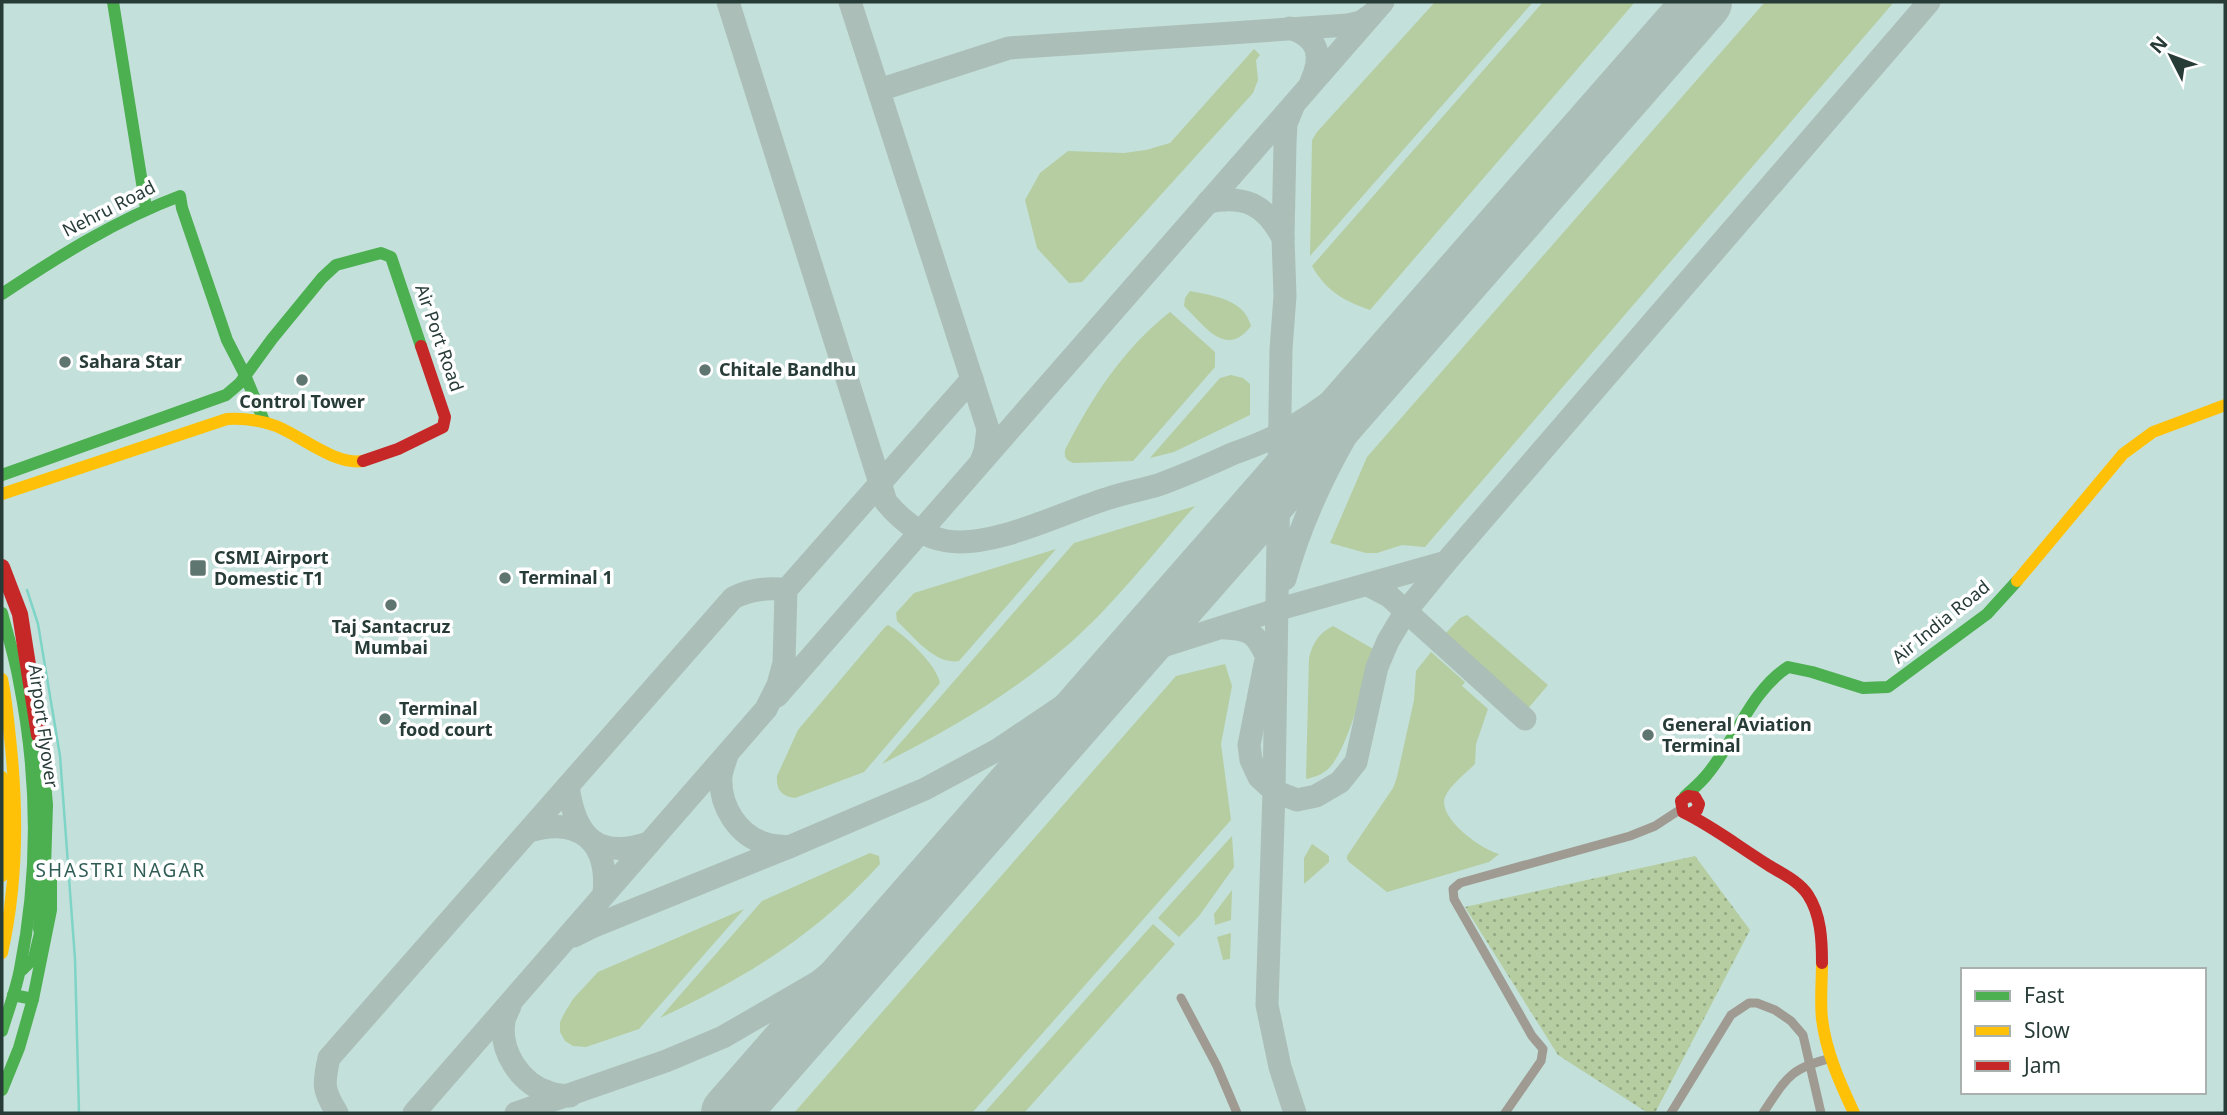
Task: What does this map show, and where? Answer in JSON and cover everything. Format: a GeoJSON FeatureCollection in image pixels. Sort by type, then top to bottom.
{"type":"FeatureCollection","features":[{"type":"Feature","properties":{"kind":"main road"},"geometry":{"type":"LineString","coordinates":[[113,2],[146,208]]}},
{"type":"Feature","properties":{"kind":"main road","name":"Nehru Road"},"geometry":{"type":"LineString","coordinates":[[2,294],[83,241],[146,208],[180,196],[227,340],[245,375]]}},
{"type":"Feature","properties":{"kind":"main road","name":"Air Port Road"},"geometry":{"type":"LineString","coordinates":[[2,475],[226,395],[312,290],[336,265],[381,253],[391,257],[445,417],[443,427],[429,437],[357,463],[337,458],[264,421],[247,417],[227,419],[2,494]]}},
{"type":"Feature","properties":{"kind":"main road"},"geometry":{"type":"LineString","coordinates":[[245,375],[264,421]]}},
{"type":"Feature","properties":{"kind":"main road","name":"Air India Road"},"geometry":{"type":"LineString","coordinates":[[1691,806],[1706,776],[1763,690],[1780,672],[1788,667],[1856,686],[1877,689],[1897,682],[1987,614],[2004,597],[2123,454],[2153,432],[2225,405]]}},
{"type":"Feature","properties":{"kind":"main road"},"geometry":{"type":"LineString","coordinates":[[2,567],[20,614],[42,755],[45,805],[41,929],[34,958],[21,966],[2,1031]]}},
{"type":"Feature","properties":{"kind":"main road"},"geometry":{"type":"LineString","coordinates":[[2,578],[39,695],[51,780],[51,910],[33,999],[19,1048],[2,1090]]}},
{"type":"Feature","properties":{"kind":"main road","name":"Airport Flyover"},"geometry":{"type":"LineString","coordinates":[[2,612],[19,680],[30,747],[35,825],[32,892],[21,966]]}},
{"type":"Feature","properties":{"kind":"main road","name":"Airport Flyover"},"geometry":{"type":"LineString","coordinates":[[2,680],[12,751],[16,822],[13,885],[2,948]]}},
{"type":"Feature","properties":{"kind":"main road"},"geometry":{"type":"LineString","coordinates":[[2,777],[6,829],[2,893]]}},
{"type":"Feature","properties":{"kind":"main road"},"geometry":{"type":"LineString","coordinates":[[1691,806],[1719,833],[1807,893],[1820,929],[1822,1018],[1832,1058],[1854,1113]]}},
{"type":"Feature","properties":{"kind":"main road"},"geometry":{"type":"LineString","coordinates":[[13,995],[33,999]]}},
{"type":"Feature","properties":{"kind":"street"},"geometry":{"type":"LineString","coordinates":[[1505,1113],[1541,1061],[1543,1049],[1532,1036],[1454,899],[1453,889],[1460,883],[1630,836],[1691,806]]}},
{"type":"Feature","properties":{"kind":"street"},"geometry":{"type":"LineString","coordinates":[[1181,998],[1237,1113]]}},
{"type":"Feature","properties":{"kind":"street"},"geometry":{"type":"LineString","coordinates":[[1671,1113],[1731,1015],[1749,1003],[1757,1003],[1774,1010],[1803,1034],[1821,1113]]}},
{"type":"Feature","properties":{"kind":"street"},"geometry":{"type":"LineString","coordinates":[[1763,1113],[1793,1072],[1809,1063],[1832,1058]]}},
{"type":"Feature","properties":{"kind":"green space"},"geometry":{"type":"Polygon","coordinates":[[[1435,2],[1533,2],[1310,256],[1312,140],[1435,2]]]}},
{"type":"Feature","properties":{"kind":"green space"},"geometry":{"type":"Polygon","coordinates":[[[1543,2],[1635,2],[1370,310],[1336,294],[1312,266],[1543,2]]]}},
{"type":"Feature","properties":{"kind":"green space"},"geometry":{"type":"Polygon","coordinates":[[[1765,2],[1894,2],[1425,547],[1402,545],[1377,553],[1366,553],[1330,543],[1367,457],[1765,2]]]}},
{"type":"Feature","properties":{"kind":"green space"},"geometry":{"type":"Polygon","coordinates":[[[1254,49],[1260,55],[1256,60],[1258,80],[1253,93],[1082,282],[1069,283],[1037,248],[1025,200],[1040,173],[1068,151],[1124,153],[1170,143],[1254,49]]]}},
{"type":"Feature","properties":{"kind":"green space"},"geometry":{"type":"Polygon","coordinates":[[[1190,291],[1235,304],[1242,310],[1251,326],[1233,340],[1216,336],[1184,306],[1190,291]]]}},
{"type":"Feature","properties":{"kind":"green space"},"geometry":{"type":"Polygon","coordinates":[[[1170,312],[1215,352],[1215,367],[1133,461],[1069,461],[1065,450],[1110,375],[1153,326],[1170,312]]]}},
{"type":"Feature","properties":{"kind":"green space"},"geometry":{"type":"Polygon","coordinates":[[[1231,375],[1243,378],[1250,384],[1250,415],[1174,452],[1150,458],[1220,378],[1231,375]]]}},
{"type":"Feature","properties":{"kind":"green space"},"geometry":{"type":"Polygon","coordinates":[[[1195,506],[1115,599],[1063,649],[976,712],[882,764],[1074,543],[1195,506]]]}},
{"type":"Feature","properties":{"kind":"green space"},"geometry":{"type":"Polygon","coordinates":[[[1056,549],[959,661],[942,659],[933,654],[897,621],[896,613],[914,593],[1056,549]]]}},
{"type":"Feature","properties":{"kind":"green space"},"geometry":{"type":"Polygon","coordinates":[[[1467,615],[1548,685],[1525,712],[1443,636],[1460,618],[1467,615]]]}},
{"type":"Feature","properties":{"kind":"green space"},"geometry":{"type":"Polygon","coordinates":[[[888,625],[919,651],[933,667],[940,683],[864,772],[795,798],[786,796],[777,785],[777,776],[798,730],[888,625]]]}},
{"type":"Feature","properties":{"kind":"green space"},"geometry":{"type":"Polygon","coordinates":[[[1333,626],[1375,650],[1350,729],[1337,758],[1325,772],[1306,779],[1309,658],[1317,639],[1333,626]]]}},
{"type":"Feature","properties":{"kind":"green space"},"geometry":{"type":"Polygon","coordinates":[[[1431,652],[1465,682],[1462,686],[1488,709],[1476,744],[1475,764],[1451,788],[1445,797],[1444,805],[1454,823],[1463,832],[1472,840],[1499,854],[1489,862],[1387,892],[1349,862],[1347,856],[1393,788],[1414,700],[1416,671],[1431,652]]]}},
{"type":"Feature","properties":{"kind":"green space"},"geometry":{"type":"Polygon","coordinates":[[[1225,664],[1232,686],[1221,744],[1231,820],[972,1113],[794,1113],[1176,676],[1225,664]]]}},
{"type":"Feature","properties":{"kind":"green space"},"geometry":{"type":"Polygon","coordinates":[[[1232,836],[1234,867],[1199,916],[1179,937],[1158,918],[1232,836]]]}},
{"type":"Feature","properties":{"kind":"green space"},"geometry":{"type":"Polygon","coordinates":[[[1312,844],[1329,856],[1329,862],[1304,884],[1304,858],[1312,844]]]}},
{"type":"Feature","properties":{"kind":"green space"},"geometry":{"type":"Polygon","coordinates":[[[870,853],[879,856],[880,864],[831,912],[805,933],[778,953],[721,987],[660,1018],[762,901],[870,853]]]}},
{"type":"Feature","properties":{"kind":"green space"},"geometry":{"type":"Polygon","coordinates":[[[1695,856],[1750,930],[1655,1113],[1648,1113],[1558,1055],[1465,907],[1695,856]]]}},
{"type":"Feature","properties":{"kind":"green space"},"geometry":{"type":"Polygon","coordinates":[[[1232,890],[1231,920],[1215,925],[1214,914],[1232,890]]]}},
{"type":"Feature","properties":{"kind":"green space"},"geometry":{"type":"Polygon","coordinates":[[[744,909],[639,1029],[586,1047],[573,1046],[565,1041],[560,1032],[560,1022],[573,999],[598,972],[744,909]]]}},
{"type":"Feature","properties":{"kind":"green space"},"geometry":{"type":"Polygon","coordinates":[[[1153,924],[1175,944],[1024,1113],[984,1113],[1153,924]]]}},
{"type":"Feature","properties":{"kind":"green space"},"geometry":{"type":"Polygon","coordinates":[[[1231,933],[1230,959],[1223,960],[1217,937],[1231,933]]]}},
{"type":"Feature","properties":{"kind":"waterway"},"geometry":{"type":"LineString","coordinates":[[27,590],[38,624],[60,756],[75,959],[79,1113]]}},
{"type":"Feature","properties":{"kind":"taxiway"},"geometry":{"type":"LineString","coordinates":[[728,2],[886,502],[906,522],[929,536],[965,542],[1006,534],[1112,497],[1158,485],[1263,442],[1335,398],[1417,330]]}},
{"type":"Feature","properties":{"kind":"taxiway"},"geometry":{"type":"LineString","coordinates":[[850,2],[988,429],[982,459]]}},
{"type":"Feature","properties":{"kind":"taxiway"},"geometry":{"type":"LineString","coordinates":[[777,696],[1383,2]]}},
{"type":"Feature","properties":{"kind":"taxiway"},"geometry":{"type":"LineString","coordinates":[[1122,666],[1150,650],[1276,610],[1446,562],[1929,2]]}},
{"type":"Feature","properties":{"kind":"taxiway"},"geometry":{"type":"LineString","coordinates":[[879,90],[1009,48],[1348,25],[1361,22],[1371,15]]}},
{"type":"Feature","properties":{"kind":"taxiway"},"geometry":{"type":"LineString","coordinates":[[1290,28],[1307,37],[1316,49],[1317,64],[1311,82]]}},
{"type":"Feature","properties":{"kind":"taxiway"},"geometry":{"type":"LineString","coordinates":[[1294,104],[1286,124],[1285,143],[1285,296],[1281,349],[1274,791],[1267,1005],[1280,1067],[1295,1113]]}},
{"type":"Feature","properties":{"kind":"taxiway"},"geometry":{"type":"LineString","coordinates":[[1208,202],[1233,200],[1253,205],[1269,217],[1283,238]]}},
{"type":"Feature","properties":{"kind":"taxiway"},"geometry":{"type":"LineString","coordinates":[[1285,579],[1305,521],[1330,465],[1395,361]]}},
{"type":"Feature","properties":{"kind":"taxiway"},"geometry":{"type":"LineString","coordinates":[[414,1113],[766,709],[778,685],[784,663],[786,590],[972,379]]}},
{"type":"Feature","properties":{"kind":"taxiway"},"geometry":{"type":"LineString","coordinates":[[1265,664],[1249,745],[1251,760],[1259,777],[1274,791],[1297,800],[1316,796],[1340,782],[1356,762],[1377,667],[1388,641],[1406,611],[1446,562]]}},
{"type":"Feature","properties":{"kind":"taxiway"},"geometry":{"type":"LineString","coordinates":[[1368,585],[1389,596],[1525,719]]}},
{"type":"Feature","properties":{"kind":"taxiway"},"geometry":{"type":"LineString","coordinates":[[337,1113],[326,1087],[329,1058],[733,598],[759,590],[786,590]]}},
{"type":"Feature","properties":{"kind":"taxiway"},"geometry":{"type":"LineString","coordinates":[[1225,628],[1252,634],[1267,657]]}},
{"type":"Feature","properties":{"kind":"taxiway"},"geometry":{"type":"LineString","coordinates":[[574,936],[925,789],[999,749],[1079,695],[1130,653]]}},
{"type":"Feature","properties":{"kind":"taxiway"},"geometry":{"type":"LineString","coordinates":[[727,755],[721,773],[721,787],[732,818],[739,827],[757,840],[770,845],[789,847]]}},
{"type":"Feature","properties":{"kind":"taxiway"},"geometry":{"type":"LineString","coordinates":[[568,786],[576,819],[592,840],[602,846],[615,848],[631,848],[649,843]]}},
{"type":"Feature","properties":{"kind":"taxiway"},"geometry":{"type":"LineString","coordinates":[[529,831],[563,827],[588,837],[602,860],[604,894]]}},
{"type":"Feature","properties":{"kind":"taxiway"},"geometry":{"type":"LineString","coordinates":[[516,1113],[666,1061],[723,1037],[818,982],[920,897]]}},
{"type":"Feature","properties":{"kind":"taxiway"},"geometry":{"type":"LineString","coordinates":[[510,1006],[504,1019],[503,1032],[508,1054],[514,1064],[520,1073],[538,1088],[553,1094],[570,1096]]}},
{"type":"Feature","properties":{"kind":"runway"},"geometry":{"type":"LineString","coordinates":[[730,1113],[1703,2]]}},
{"type":"Feature","properties":{"kind":"traffic: fast"},"geometry":{"type":"LineString","coordinates":[[113,2],[146,208]]}},
{"type":"Feature","properties":{"kind":"traffic: fast"},"geometry":{"type":"LineString","coordinates":[[2,294],[88,240],[133,216],[180,196],[227,340],[264,421]]}},
{"type":"Feature","properties":{"kind":"traffic: fast"},"geometry":{"type":"LineString","coordinates":[[2,475],[226,395],[240,383],[272,339],[336,265],[381,253],[391,257],[421,346]]}},
{"type":"Feature","properties":{"kind":"traffic: fast"},"geometry":{"type":"LineString","coordinates":[[1685,796],[1716,764],[1763,690],[1788,667],[1863,688],[1888,687],[1987,614],[2017,581]]}},
{"type":"Feature","properties":{"kind":"traffic: fast"},"geometry":{"type":"LineString","coordinates":[[2,613],[16,664],[25,717],[34,825],[31,897],[26,933],[18,977],[2,1031]]}},
{"type":"Feature","properties":{"kind":"traffic: fast"},"geometry":{"type":"LineString","coordinates":[[39,735],[45,805],[41,929]]}},
{"type":"Feature","properties":{"kind":"traffic: fast"},"geometry":{"type":"LineString","coordinates":[[13,995],[33,999],[51,910],[51,877]]}},
{"type":"Feature","properties":{"kind":"traffic: fast"},"geometry":{"type":"LineString","coordinates":[[22,970],[34,958],[41,929]]}},
{"type":"Feature","properties":{"kind":"traffic: fast"},"geometry":{"type":"LineString","coordinates":[[2,1090],[19,1048],[33,999]]}},
{"type":"Feature","properties":{"kind":"traffic: slow"},"geometry":{"type":"LineString","coordinates":[[2017,581],[2123,454],[2153,432],[2225,405]]}},
{"type":"Feature","properties":{"kind":"traffic: slow"},"geometry":{"type":"LineString","coordinates":[[2,494],[227,419],[270,424],[330,455],[363,461]]}},
{"type":"Feature","properties":{"kind":"traffic: slow"},"geometry":{"type":"LineString","coordinates":[[2,679],[13,765],[15,819],[14,873],[2,953]]}},
{"type":"Feature","properties":{"kind":"traffic: slow"},"geometry":{"type":"LineString","coordinates":[[2,777],[7,840],[2,876]]}},
{"type":"Feature","properties":{"kind":"traffic: slow"},"geometry":{"type":"LineString","coordinates":[[1822,963],[1821,1005],[1824,1031],[1834,1067],[1854,1113]]}},
{"type":"Feature","properties":{"kind":"traffic: jam"},"geometry":{"type":"LineString","coordinates":[[363,461],[398,449],[443,427],[445,417],[421,346]]}},
{"type":"Feature","properties":{"kind":"traffic: jam"},"geometry":{"type":"LineString","coordinates":[[2,567],[20,614],[39,735]]}},
{"type":"Feature","properties":{"kind":"traffic: jam"},"geometry":{"type":"LineString","coordinates":[[1689,814],[1697,810],[1699,804],[1695,797],[1688,796],[1681,801],[1683,812],[1788,877],[1804,890],[1818,919],[1822,963]]}},
{"type":"Feature","properties":{"kind":"place","name":"Sahara Star"},"geometry":{"type":"Point","coordinates":[65,362]}},
{"type":"Feature","properties":{"kind":"place","name":"Chitale Bandhu"},"geometry":{"type":"Point","coordinates":[705,370]}},
{"type":"Feature","properties":{"kind":"place","name":"Control Tower"},"geometry":{"type":"Point","coordinates":[302,380]}},
{"type":"Feature","properties":{"kind":"place","name":"CSMI Airport Domestic T1"},"geometry":{"type":"Point","coordinates":[198,568]}},
{"type":"Feature","properties":{"kind":"place","name":"Terminal 1"},"geometry":{"type":"Point","coordinates":[505,578]}},
{"type":"Feature","properties":{"kind":"place","name":"Taj Santacruz Mumbai"},"geometry":{"type":"Point","coordinates":[391,605]}},
{"type":"Feature","properties":{"kind":"place","name":"Terminal food court"},"geometry":{"type":"Point","coordinates":[385,719]}},
{"type":"Feature","properties":{"kind":"place","name":"General Aviation Terminal"},"geometry":{"type":"Point","coordinates":[1648,735]}},
{"type":"Feature","properties":{"kind":"district","name":"SHASTRI NAGAR"},"geometry":{"type":"Point","coordinates":[121,870]}}]}
